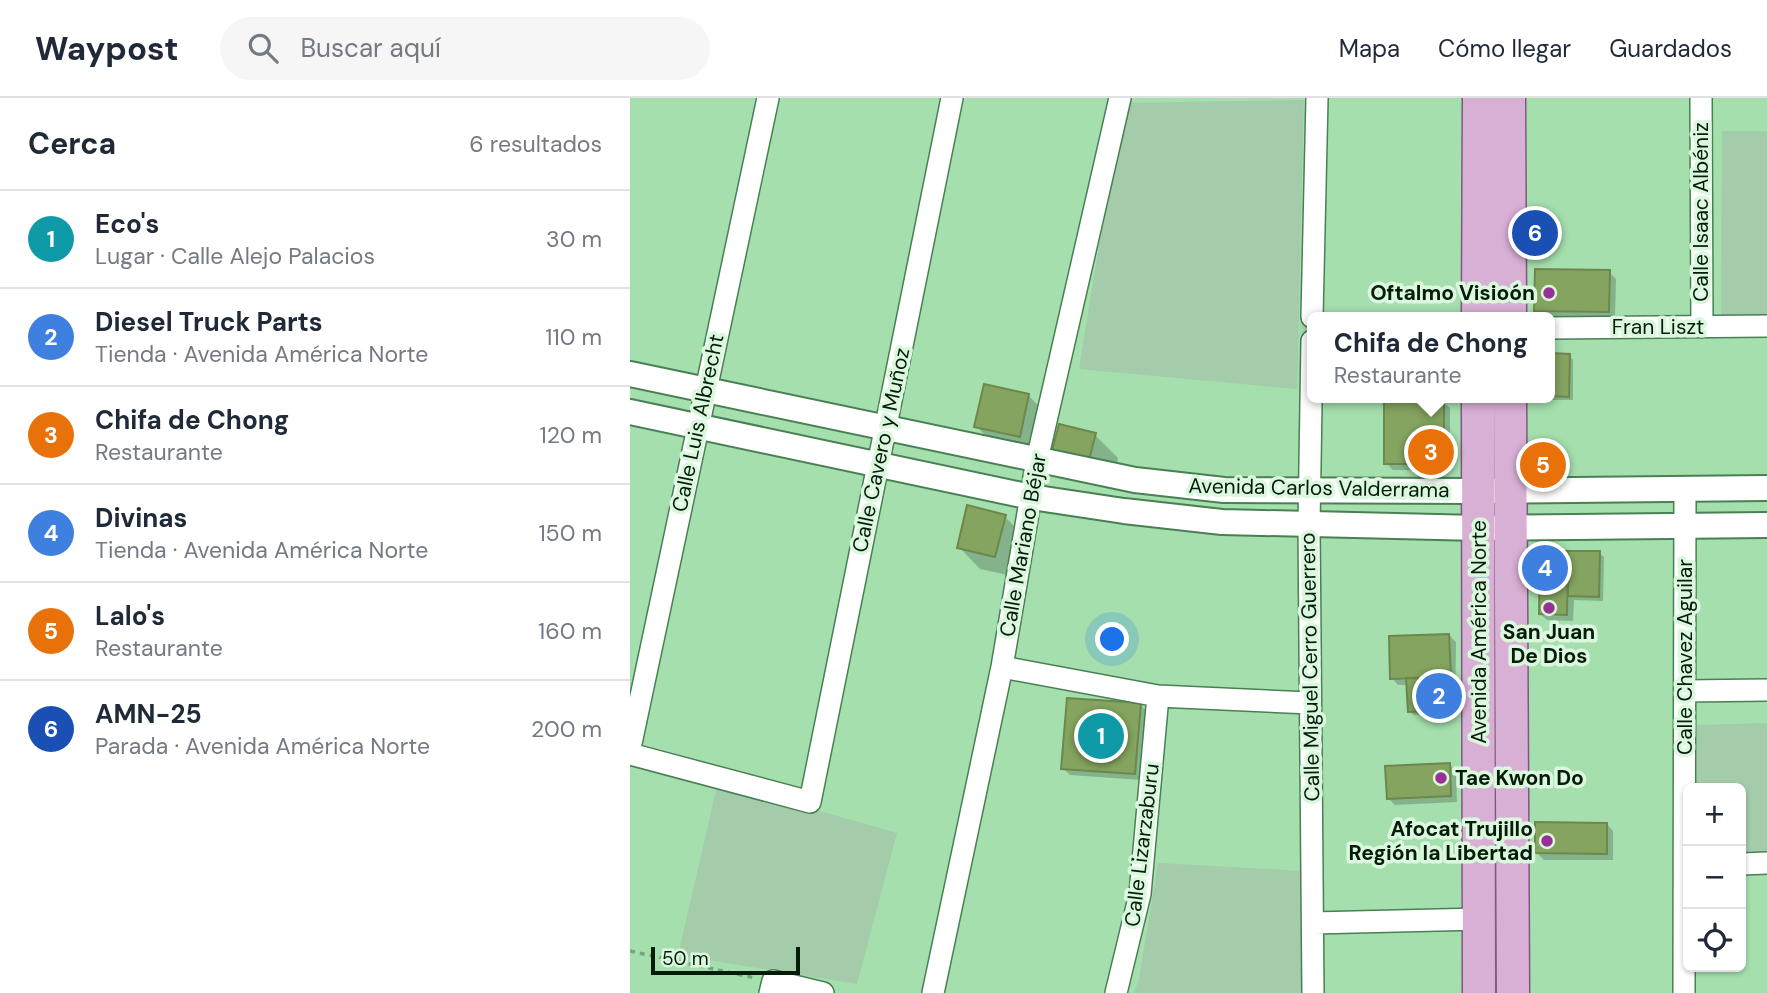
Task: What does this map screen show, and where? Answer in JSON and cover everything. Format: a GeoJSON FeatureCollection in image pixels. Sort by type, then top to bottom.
{"type":"FeatureCollection","features":[{"type":"Feature","properties":{"kind":"main road"},"geometry":{"type":"LineString","coordinates":[[1478,312],[1479,98]]}},
{"type":"Feature","properties":{"kind":"main road"},"geometry":{"type":"LineString","coordinates":[[1509,98],[1510,312]]}},
{"type":"Feature","properties":{"kind":"main road","name":"Avenida América Norte"},"geometry":{"type":"LineString","coordinates":[[1479,403],[1494,491],[1479,919],[1479,993]]}},
{"type":"Feature","properties":{"kind":"main road","name":"Avenida América Norte"},"geometry":{"type":"LineString","coordinates":[[1494,491],[1509,403]]}},
{"type":"Feature","properties":{"kind":"main road","name":"Avenida América Norte"},"geometry":{"type":"LineString","coordinates":[[1494,528],[1513,993]]}},
{"type":"Feature","properties":{"kind":"street","name":"Calle Luis Albrecht"},"geometry":{"type":"LineString","coordinates":[[630,748],[768,98]]}},
{"type":"Feature","properties":{"kind":"street","name":"Calle Cavero y Muñoz"},"geometry":{"type":"LineString","coordinates":[[630,754],[810,802],[952,98]]}},
{"type":"Feature","properties":{"kind":"street","name":"Calle Mariano Béjar"},"geometry":{"type":"LineString","coordinates":[[933,993],[1002,667],[1037,460],[1120,98]]}},
{"type":"Feature","properties":{"kind":"street"},"geometry":{"type":"LineString","coordinates":[[1312,312],[1317,98]]}},
{"type":"Feature","properties":{"kind":"street","name":"Calle Isaac Albéniz"},"geometry":{"type":"LineString","coordinates":[[1701,98],[1702,327]]}},
{"type":"Feature","properties":{"kind":"street","name":"Fran Liszt"},"geometry":{"type":"LineString","coordinates":[[1555,328],[1767,326]]}},
{"type":"Feature","properties":{"kind":"street","name":"Avenida Carlos Valderrama"},"geometry":{"type":"LineString","coordinates":[[630,374],[1135,480],[1224,490],[1309,492],[1767,488]]}},
{"type":"Feature","properties":{"kind":"street","name":"Calle Miguel Cerro Guerrero"},"geometry":{"type":"LineString","coordinates":[[1311,403],[1309,525],[1313,993]]}},
{"type":"Feature","properties":{"kind":"street","name":"Avenida Carlos Valderrama"},"geometry":{"type":"LineString","coordinates":[[630,412],[1031,496],[1124,511],[1222,522],[1494,528],[1767,525]]}},
{"type":"Feature","properties":{"kind":"street","name":"Calle Chavez Aguilar"},"geometry":{"type":"LineString","coordinates":[[1685,489],[1686,846]]}},
{"type":"Feature","properties":{"kind":"street"},"geometry":{"type":"LineString","coordinates":[[1002,667],[1158,696],[1310,703]]}},
{"type":"Feature","properties":{"kind":"street"},"geometry":{"type":"LineString","coordinates":[[1685,691],[1767,690]]}},
{"type":"Feature","properties":{"kind":"street","name":"Calle Lizarzaburu"},"geometry":{"type":"LineString","coordinates":[[1116,993],[1140,894],[1158,696]]}},
{"type":"Feature","properties":{"kind":"street"},"geometry":{"type":"LineString","coordinates":[[1746,864],[1767,863]]}},
{"type":"Feature","properties":{"kind":"street","name":"Calle Chavez Aguilar"},"geometry":{"type":"LineString","coordinates":[[1684,993],[1685,909]]}},
{"type":"Feature","properties":{"kind":"street"},"geometry":{"type":"LineString","coordinates":[[1313,923],[1479,919]]}},
{"type":"Feature","properties":{"kind":"street"},"geometry":{"type":"LineString","coordinates":[[771,987],[823,993]]}},
{"type":"Feature","properties":{"kind":"path"},"geometry":{"type":"LineString","coordinates":[[630,951],[771,987]]}},
{"type":"Feature","properties":{"kind":"green space"},"geometry":{"type":"Polygon","coordinates":[[[1304,100],[1297,389],[1079,369],[1122,103],[1304,100]]]}},
{"type":"Feature","properties":{"kind":"green space"},"geometry":{"type":"Polygon","coordinates":[[[1722,131],[1767,131],[1767,322],[1721,323],[1722,131]]]}},
{"type":"Feature","properties":{"kind":"green space"},"geometry":{"type":"Polygon","coordinates":[[[1767,723],[1767,851],[1746,851],[1746,783],[1696,783],[1697,725],[1767,723]]]}},
{"type":"Feature","properties":{"kind":"green space"},"geometry":{"type":"Polygon","coordinates":[[[718,782],[897,833],[857,984],[678,955],[718,782]]]}},
{"type":"Feature","properties":{"kind":"green space"},"geometry":{"type":"Polygon","coordinates":[[[1158,863],[1302,871],[1302,993],[1134,993],[1139,979],[1158,863]]]}},
{"type":"Feature","properties":{"kind":"building"},"geometry":{"type":"Polygon","coordinates":[[[1535,269],[1610,270],[1609,312],[1534,311],[1535,269]]]}},
{"type":"Feature","properties":{"kind":"building"},"geometry":{"type":"Polygon","coordinates":[[[1555,353],[1570,354],[1569,397],[1555,396],[1555,353]]]}},
{"type":"Feature","properties":{"kind":"building"},"geometry":{"type":"Polygon","coordinates":[[[984,384],[1029,394],[1020,437],[974,427],[984,384]]]}},
{"type":"Feature","properties":{"kind":"building"},"geometry":{"type":"Polygon","coordinates":[[[1384,403],[1444,403],[1444,464],[1384,464],[1384,403]]]}},
{"type":"Feature","properties":{"kind":"building"},"geometry":{"type":"Polygon","coordinates":[[[1059,424],[1096,433],[1089,460],[1052,451],[1059,424]]]}},
{"type":"Feature","properties":{"kind":"building"},"geometry":{"type":"Polygon","coordinates":[[[1558,455],[1559,474],[1529,474],[1528,456],[1558,455]]]}},
{"type":"Feature","properties":{"kind":"building"},"geometry":{"type":"Polygon","coordinates":[[[967,505],[1006,515],[995,557],[957,548],[967,505]]]}},
{"type":"Feature","properties":{"kind":"building"},"geometry":{"type":"Polygon","coordinates":[[[1540,550],[1568,551],[1567,615],[1539,614],[1540,550]]]}},
{"type":"Feature","properties":{"kind":"building"},"geometry":{"type":"Polygon","coordinates":[[[1568,551],[1600,551],[1599,597],[1568,596],[1568,551]]]}},
{"type":"Feature","properties":{"kind":"building"},"geometry":{"type":"Polygon","coordinates":[[[1449,634],[1451,677],[1390,679],[1389,636],[1449,634]]]}},
{"type":"Feature","properties":{"kind":"building"},"geometry":{"type":"Polygon","coordinates":[[[1451,677],[1452,710],[1408,712],[1406,678],[1451,677]]]}},
{"type":"Feature","properties":{"kind":"building"},"geometry":{"type":"Polygon","coordinates":[[[1067,698],[1141,703],[1135,774],[1061,769],[1067,698]]]}},
{"type":"Feature","properties":{"kind":"building"},"geometry":{"type":"Polygon","coordinates":[[[1450,763],[1451,796],[1387,799],[1385,766],[1450,763]]]}},
{"type":"Feature","properties":{"kind":"building"},"geometry":{"type":"Polygon","coordinates":[[[1535,822],[1607,823],[1607,854],[1535,853],[1535,822]]]}},
{"type":"Feature","properties":{"kind":"place","name":"AMN-25"},"geometry":{"type":"Point","coordinates":[1535,233]}},
{"type":"Feature","properties":{"kind":"place","name":"Oftalmo Visioón"},"geometry":{"type":"Point","coordinates":[1549,293]}},
{"type":"Feature","properties":{"kind":"place","name":"Chifa de Chong"},"geometry":{"type":"Point","coordinates":[1431,452]}},
{"type":"Feature","properties":{"kind":"place","name":"Lalo's"},"geometry":{"type":"Point","coordinates":[1543,465]}},
{"type":"Feature","properties":{"kind":"place","name":"Divinas"},"geometry":{"type":"Point","coordinates":[1545,568]}},
{"type":"Feature","properties":{"kind":"place","name":"San Juan De Dios"},"geometry":{"type":"Point","coordinates":[1549,608]}},
{"type":"Feature","properties":{"kind":"place","name":"Diesel Truck Parts"},"geometry":{"type":"Point","coordinates":[1439,696]}},
{"type":"Feature","properties":{"kind":"place","name":"Eco's"},"geometry":{"type":"Point","coordinates":[1101,736]}},
{"type":"Feature","properties":{"kind":"place","name":"Tae Kwon Do"},"geometry":{"type":"Point","coordinates":[1441,778]}},
{"type":"Feature","properties":{"kind":"place","name":"Afocat Trujillo Región la Libertad"},"geometry":{"type":"Point","coordinates":[1547,841]}}]}
